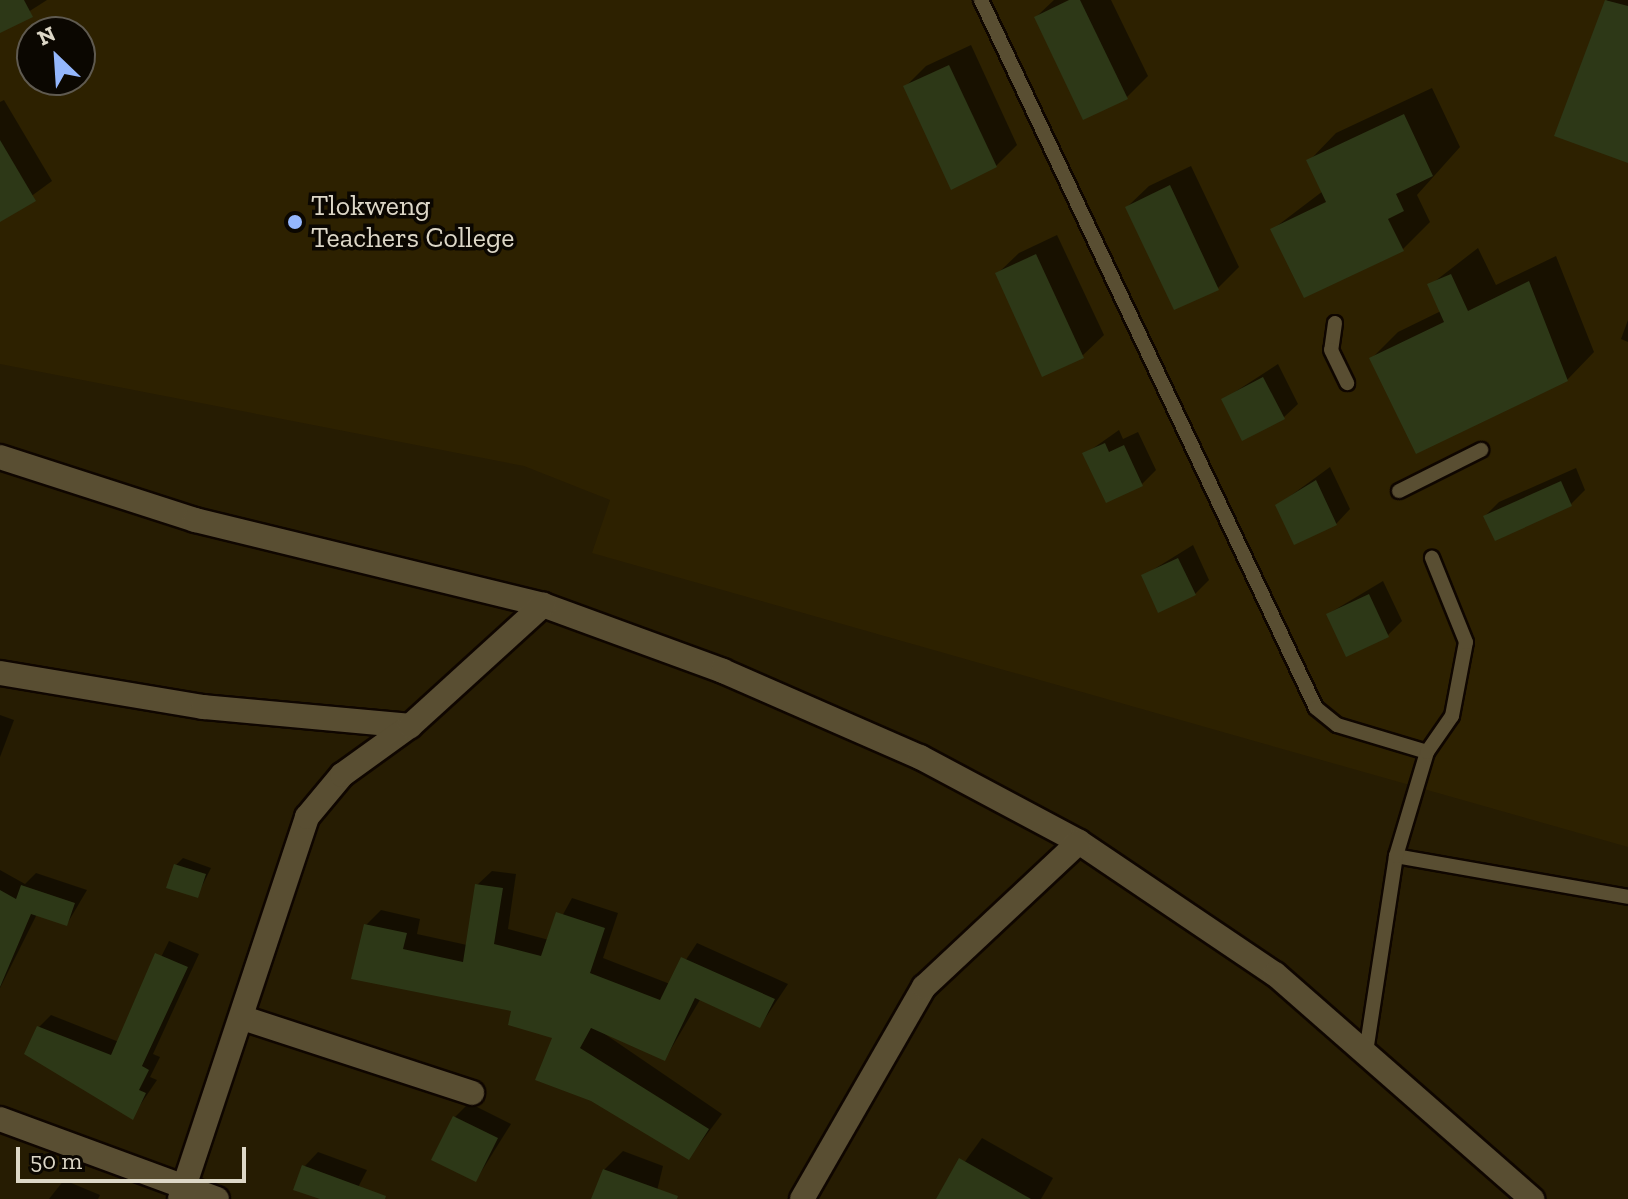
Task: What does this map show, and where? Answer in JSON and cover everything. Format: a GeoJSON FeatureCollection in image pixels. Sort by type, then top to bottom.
{"type":"FeatureCollection","features":[{"type":"Feature","properties":{"kind":"street"},"geometry":{"type":"LineString","coordinates":[[0,457],[195,520],[543,605],[723,671],[920,757],[1079,842],[1275,974],[1532,1199]]}},
{"type":"Feature","properties":{"kind":"street"},"geometry":{"type":"LineString","coordinates":[[183,1193],[307,817],[342,775],[410,726],[543,605]]}},
{"type":"Feature","properties":{"kind":"street"},"geometry":{"type":"LineString","coordinates":[[0,673],[203,707],[410,726]]}},
{"type":"Feature","properties":{"kind":"street"},"geometry":{"type":"LineString","coordinates":[[802,1199],[924,987],[1079,842]]}},
{"type":"Feature","properties":{"kind":"street"},"geometry":{"type":"LineString","coordinates":[[243,1018],[472,1093]]}},
{"type":"Feature","properties":{"kind":"street"},"geometry":{"type":"LineString","coordinates":[[0,1119],[183,1193],[217,1199]]}},
{"type":"Feature","properties":{"kind":"lane"},"geometry":{"type":"LineString","coordinates":[[981,0],[1316,708],[1337,725],[1427,752]]}},
{"type":"Feature","properties":{"kind":"lane"},"geometry":{"type":"LineString","coordinates":[[1335,323],[1331,350],[1347,383]]}},
{"type":"Feature","properties":{"kind":"lane"},"geometry":{"type":"LineString","coordinates":[[1399,491],[1481,450]]}},
{"type":"Feature","properties":{"kind":"lane"},"geometry":{"type":"LineString","coordinates":[[1366,1052],[1396,856],[1427,752],[1452,716],[1466,642],[1432,558]]}},
{"type":"Feature","properties":{"kind":"lane"},"geometry":{"type":"LineString","coordinates":[[1396,856],[1628,897]]}},
{"type":"Feature","properties":{"kind":"shaded area"},"geometry":{"type":"Polygon","coordinates":[[[0,0],[1628,0],[1628,847],[592,553],[610,500],[524,466],[0,364],[0,0]]]}},
{"type":"Feature","properties":{"kind":"building"},"geometry":{"type":"Polygon","coordinates":[[[0,0],[24,0],[32,16],[16,16],[16,25],[0,33],[0,0]]]}},
{"type":"Feature","properties":{"kind":"building"},"geometry":{"type":"Polygon","coordinates":[[[1069,0],[1080,0],[1128,99],[1083,120],[1034,17],[1069,0]]]}},
{"type":"Feature","properties":{"kind":"building"},"geometry":{"type":"Polygon","coordinates":[[[1605,0],[1628,6],[1628,163],[1554,136],[1605,0]]]}},
{"type":"Feature","properties":{"kind":"building"},"geometry":{"type":"Polygon","coordinates":[[[949,65],[997,167],[951,190],[903,86],[949,65]]]}},
{"type":"Feature","properties":{"kind":"building"},"geometry":{"type":"Polygon","coordinates":[[[1404,114],[1433,176],[1396,194],[1404,211],[1388,219],[1404,251],[1304,298],[1270,229],[1326,202],[1306,160],[1404,114]]]}},
{"type":"Feature","properties":{"kind":"building"},"geometry":{"type":"Polygon","coordinates":[[[0,140],[36,201],[0,222],[0,140]]]}},
{"type":"Feature","properties":{"kind":"building"},"geometry":{"type":"Polygon","coordinates":[[[1170,185],[1219,290],[1174,310],[1125,207],[1170,185]]]}},
{"type":"Feature","properties":{"kind":"building"},"geometry":{"type":"Polygon","coordinates":[[[1036,254],[1084,358],[1042,377],[995,273],[1036,254]]]}},
{"type":"Feature","properties":{"kind":"building"},"geometry":{"type":"Polygon","coordinates":[[[1451,274],[1468,311],[1529,281],[1568,381],[1416,454],[1369,358],[1444,322],[1427,284],[1451,274]]]}},
{"type":"Feature","properties":{"kind":"building"},"geometry":{"type":"Polygon","coordinates":[[[1263,377],[1285,419],[1242,441],[1221,399],[1263,377]]]}},
{"type":"Feature","properties":{"kind":"building"},"geometry":{"type":"Polygon","coordinates":[[[1105,443],[1109,452],[1124,445],[1143,486],[1106,503],[1082,453],[1105,443]]]}},
{"type":"Feature","properties":{"kind":"building"},"geometry":{"type":"Polygon","coordinates":[[[1316,480],[1337,525],[1294,545],[1275,505],[1316,480]]]}},
{"type":"Feature","properties":{"kind":"building"},"geometry":{"type":"Polygon","coordinates":[[[1561,481],[1572,506],[1495,541],[1483,516],[1561,481]]]}},
{"type":"Feature","properties":{"kind":"building"},"geometry":{"type":"Polygon","coordinates":[[[1178,558],[1196,595],[1158,613],[1141,575],[1178,558]]]}},
{"type":"Feature","properties":{"kind":"building"},"geometry":{"type":"Polygon","coordinates":[[[1369,594],[1389,637],[1346,657],[1326,614],[1369,594]]]}},
{"type":"Feature","properties":{"kind":"building"},"geometry":{"type":"Polygon","coordinates":[[[174,864],[206,874],[198,898],[166,888],[174,864]]]}},
{"type":"Feature","properties":{"kind":"building"},"geometry":{"type":"Polygon","coordinates":[[[475,884],[503,888],[494,944],[541,956],[556,912],[605,928],[590,973],[660,1000],[681,957],[775,999],[760,1028],[695,998],[665,1061],[591,1028],[580,1048],[709,1129],[689,1160],[591,1101],[535,1080],[552,1038],[508,1025],[511,1011],[351,979],[364,924],[407,933],[403,949],[463,962],[475,884]]]}},
{"type":"Feature","properties":{"kind":"building"},"geometry":{"type":"Polygon","coordinates":[[[21,885],[75,903],[67,926],[31,914],[0,987],[0,890],[16,899],[21,885]]]}},
{"type":"Feature","properties":{"kind":"building"},"geometry":{"type":"Polygon","coordinates":[[[155,953],[188,967],[142,1066],[149,1070],[139,1090],[146,1093],[133,1120],[24,1054],[37,1026],[111,1055],[155,953]]]}},
{"type":"Feature","properties":{"kind":"building"},"geometry":{"type":"Polygon","coordinates":[[[453,1116],[498,1138],[476,1182],[431,1160],[453,1116]]]}},
{"type":"Feature","properties":{"kind":"building"},"geometry":{"type":"Polygon","coordinates":[[[959,1158],[1031,1199],[936,1199],[959,1158]]]}},
{"type":"Feature","properties":{"kind":"building"},"geometry":{"type":"Polygon","coordinates":[[[302,1165],[386,1196],[385,1199],[320,1199],[293,1190],[302,1165]]]}},
{"type":"Feature","properties":{"kind":"building"},"geometry":{"type":"Polygon","coordinates":[[[603,1169],[678,1196],[677,1199],[591,1199],[603,1169]]]}},
{"type":"Feature","properties":{"kind":"place","name":"Tlokweng Teachers College"},"geometry":{"type":"Point","coordinates":[295,222]}}]}
